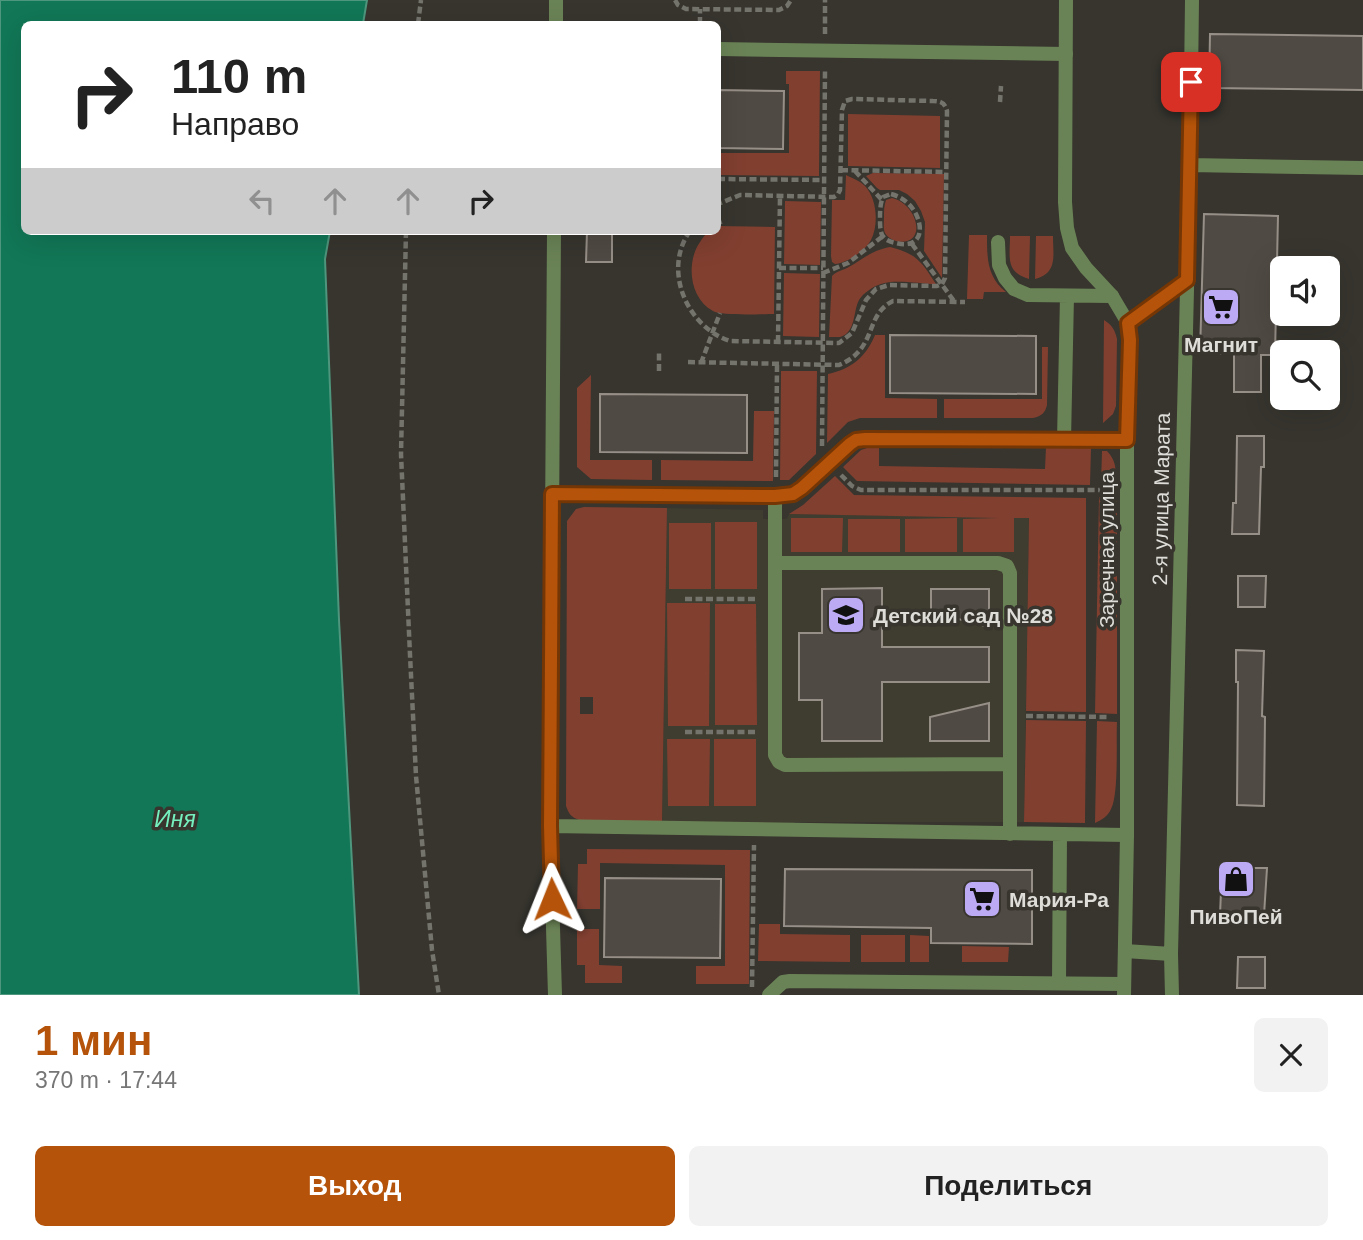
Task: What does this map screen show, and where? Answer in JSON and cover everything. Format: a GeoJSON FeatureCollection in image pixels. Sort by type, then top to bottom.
{"type":"FeatureCollection","features":[{"type":"Feature","properties":{"kind":"street"},"geometry":{"type":"LineString","coordinates":[[556,0],[556,21]]}},
{"type":"Feature","properties":{"kind":"street","name":"Заречная улица"},"geometry":{"type":"LineString","coordinates":[[1066,0],[1067,229],[1072,248],[1112,296],[1128,323],[1130,340],[1124,989]]}},
{"type":"Feature","properties":{"kind":"street","name":"2-я улица Марата"},"geometry":{"type":"LineString","coordinates":[[1172,995],[1192,0]]}},
{"type":"Feature","properties":{"kind":"street"},"geometry":{"type":"LineString","coordinates":[[721,49],[1066,54]]}},
{"type":"Feature","properties":{"kind":"street"},"geometry":{"type":"LineString","coordinates":[[1190,165],[1363,168]]}},
{"type":"Feature","properties":{"kind":"street"},"geometry":{"type":"LineString","coordinates":[[555,235],[550,826],[555,995]]}},
{"type":"Feature","properties":{"kind":"street"},"geometry":{"type":"LineString","coordinates":[[998,242],[999,265],[1004,278],[1014,289],[1028,295],[1112,296]]}},
{"type":"Feature","properties":{"kind":"street"},"geometry":{"type":"LineString","coordinates":[[1128,323],[1187,280]]}},
{"type":"Feature","properties":{"kind":"street"},"geometry":{"type":"LineString","coordinates":[[1064,440],[1067,296]]}},
{"type":"Feature","properties":{"kind":"street"},"geometry":{"type":"LineString","coordinates":[[552,494],[793,494],[856,440],[865,439],[1127,440]]}},
{"type":"Feature","properties":{"kind":"street"},"geometry":{"type":"LineString","coordinates":[[775,496],[775,755],[779,762],[785,765],[1010,764]]}},
{"type":"Feature","properties":{"kind":"street"},"geometry":{"type":"LineString","coordinates":[[776,563],[998,563],[1007,566],[1010,573],[1010,834]]}},
{"type":"Feature","properties":{"kind":"street"},"geometry":{"type":"LineString","coordinates":[[550,826],[1127,835]]}},
{"type":"Feature","properties":{"kind":"street"},"geometry":{"type":"LineString","coordinates":[[1059,983],[1060,834]]}},
{"type":"Feature","properties":{"kind":"street"},"geometry":{"type":"LineString","coordinates":[[1125,951],[1171,954]]}},
{"type":"Feature","properties":{"kind":"street"},"geometry":{"type":"LineString","coordinates":[[769,995],[783,982],[790,981],[1059,983],[1124,989]]}},
{"type":"Feature","properties":{"kind":"path"},"geometry":{"type":"LineString","coordinates":[[418,21],[421,0]]}},
{"type":"Feature","properties":{"kind":"path"},"geometry":{"type":"LineString","coordinates":[[675,0],[678,5],[687,9],[779,10],[791,0]]}},
{"type":"Feature","properties":{"kind":"path"},"geometry":{"type":"LineString","coordinates":[[825,0],[825,39]]}},
{"type":"Feature","properties":{"kind":"path"},"geometry":{"type":"LineString","coordinates":[[700,9],[700,21]]}},
{"type":"Feature","properties":{"kind":"path"},"geometry":{"type":"LineString","coordinates":[[822,454],[825,69]]}},
{"type":"Feature","properties":{"kind":"path"},"geometry":{"type":"LineString","coordinates":[[1000,102],[1001,86]]}},
{"type":"Feature","properties":{"kind":"path"},"geometry":{"type":"LineString","coordinates":[[721,203],[740,195],[834,197],[840,190],[842,110],[845,101],[939,101],[945,105],[947,111],[942,284]]}},
{"type":"Feature","properties":{"kind":"path"},"geometry":{"type":"LineString","coordinates":[[841,170],[946,172]]}},
{"type":"Feature","properties":{"kind":"path"},"geometry":{"type":"LineString","coordinates":[[856,171],[882,200]]}},
{"type":"Feature","properties":{"kind":"path"},"geometry":{"type":"LineString","coordinates":[[721,179],[824,180]]}},
{"type":"Feature","properties":{"kind":"path"},"geometry":{"type":"LineString","coordinates":[[891,194],[899,196],[909,203],[916,213],[920,225],[919,236],[916,242],[903,245],[889,242],[883,236],[880,228],[880,205],[883,197],[891,194]]}},
{"type":"Feature","properties":{"kind":"path"},"geometry":{"type":"LineString","coordinates":[[778,342],[780,196]]}},
{"type":"Feature","properties":{"kind":"path"},"geometry":{"type":"LineString","coordinates":[[406,235],[401,454],[416,776],[432,950],[439,995]]}},
{"type":"Feature","properties":{"kind":"path"},"geometry":{"type":"LineString","coordinates":[[688,235],[679,258],[678,279],[683,296],[693,316],[712,334],[730,341],[839,343],[852,333],[866,300],[876,289],[889,285],[942,284]]}},
{"type":"Feature","properties":{"kind":"path"},"geometry":{"type":"LineString","coordinates":[[779,268],[823,271],[848,263],[883,236]]}},
{"type":"Feature","properties":{"kind":"path"},"geometry":{"type":"LineString","coordinates":[[912,244],[954,301]]}},
{"type":"Feature","properties":{"kind":"path"},"geometry":{"type":"LineString","coordinates":[[688,362],[839,365],[851,360],[861,350],[876,317],[884,305],[893,300],[965,302]]}},
{"type":"Feature","properties":{"kind":"path"},"geometry":{"type":"LineString","coordinates":[[701,363],[720,313]]}},
{"type":"Feature","properties":{"kind":"path"},"geometry":{"type":"LineString","coordinates":[[659,353],[659,371]]}},
{"type":"Feature","properties":{"kind":"path"},"geometry":{"type":"LineString","coordinates":[[775,496],[777,364]]}},
{"type":"Feature","properties":{"kind":"path"},"geometry":{"type":"LineString","coordinates":[[838,472],[861,490],[1127,491]]}},
{"type":"Feature","properties":{"kind":"path"},"geometry":{"type":"LineString","coordinates":[[685,599],[776,598]]}},
{"type":"Feature","properties":{"kind":"path"},"geometry":{"type":"LineString","coordinates":[[1025,716],[1127,717]]}},
{"type":"Feature","properties":{"kind":"path"},"geometry":{"type":"LineString","coordinates":[[685,732],[776,732]]}},
{"type":"Feature","properties":{"kind":"path"},"geometry":{"type":"LineString","coordinates":[[752,995],[754,830]]}},
{"type":"Feature","properties":{"kind":"shaded area"},"geometry":{"type":"Polygon","coordinates":[[[786,71],[820,71],[819,176],[721,175],[721,153],[789,153],[789,84],[786,84],[786,71]]]}},
{"type":"Feature","properties":{"kind":"shaded area"},"geometry":{"type":"Polygon","coordinates":[[[848,114],[940,116],[940,168],[848,166],[848,114]]]}},
{"type":"Feature","properties":{"kind":"shaded area"},"geometry":{"type":"Polygon","coordinates":[[[873,173],[944,174],[942,278],[924,251],[925,222],[915,201],[899,190],[877,188],[866,176],[873,173]]]}},
{"type":"Feature","properties":{"kind":"shaded area"},"geometry":{"type":"Polygon","coordinates":[[[846,175],[869,191],[876,212],[875,227],[874,234],[865,248],[850,259],[835,264],[831,256],[832,200],[845,200],[846,175]]]}},
{"type":"Feature","properties":{"kind":"shaded area"},"geometry":{"type":"Polygon","coordinates":[[[892,198],[904,204],[913,215],[916,233],[908,241],[895,241],[885,233],[885,204],[886,200],[892,198]]]}},
{"type":"Feature","properties":{"kind":"shaded area"},"geometry":{"type":"Polygon","coordinates":[[[785,201],[821,202],[820,265],[784,264],[785,201]]]}},
{"type":"Feature","properties":{"kind":"shaded area"},"geometry":{"type":"Polygon","coordinates":[[[721,226],[775,227],[774,314],[717,313],[705,305],[699,298],[692,279],[693,259],[704,237],[721,235],[721,226]]]}},
{"type":"Feature","properties":{"kind":"shaded area"},"geometry":{"type":"Polygon","coordinates":[[[969,235],[987,235],[988,259],[992,273],[1006,292],[984,292],[983,299],[967,299],[969,235]]]}},
{"type":"Feature","properties":{"kind":"shaded area"},"geometry":{"type":"Polygon","coordinates":[[[1010,236],[1030,236],[1029,279],[1012,268],[1010,236]]]}},
{"type":"Feature","properties":{"kind":"shaded area"},"geometry":{"type":"Polygon","coordinates":[[[1036,236],[1053,236],[1053,263],[1048,273],[1035,279],[1036,236]]]}},
{"type":"Feature","properties":{"kind":"shaded area"},"geometry":{"type":"Polygon","coordinates":[[[890,247],[906,252],[918,260],[936,284],[893,282],[875,286],[859,300],[849,331],[840,337],[829,337],[832,276],[872,253],[890,247]]]}},
{"type":"Feature","properties":{"kind":"shaded area"},"geometry":{"type":"Polygon","coordinates":[[[784,273],[820,274],[819,337],[783,336],[784,273]]]}},
{"type":"Feature","properties":{"kind":"shaded area"},"geometry":{"type":"Polygon","coordinates":[[[1104,320],[1113,328],[1117,339],[1116,406],[1113,414],[1103,423],[1104,320]]]}},
{"type":"Feature","properties":{"kind":"shaded area"},"geometry":{"type":"Polygon","coordinates":[[[875,335],[885,335],[885,398],[937,399],[937,418],[860,418],[848,422],[827,443],[828,374],[857,361],[875,335]]]}},
{"type":"Feature","properties":{"kind":"shaded area"},"geometry":{"type":"Polygon","coordinates":[[[1042,347],[1048,347],[1047,405],[1041,415],[1033,418],[944,418],[944,399],[1042,399],[1042,347]]]}},
{"type":"Feature","properties":{"kind":"shaded area"},"geometry":{"type":"Polygon","coordinates":[[[781,371],[817,371],[816,454],[789,480],[780,480],[781,371]]]}},
{"type":"Feature","properties":{"kind":"shaded area"},"geometry":{"type":"Polygon","coordinates":[[[591,375],[590,460],[652,460],[652,480],[591,479],[577,467],[577,388],[591,375]]]}},
{"type":"Feature","properties":{"kind":"shaded area"},"geometry":{"type":"Polygon","coordinates":[[[754,411],[774,411],[773,481],[661,480],[661,460],[753,461],[754,411]]]}},
{"type":"Feature","properties":{"kind":"shaded area"},"geometry":{"type":"Polygon","coordinates":[[[879,447],[879,466],[1045,469],[1046,447],[1091,448],[1090,485],[857,481],[843,467],[861,450],[879,447]]]}},
{"type":"Feature","properties":{"kind":"shaded area"},"geometry":{"type":"Polygon","coordinates":[[[1102,451],[1107,451],[1113,459],[1116,485],[1101,485],[1102,451]]]}},
{"type":"Feature","properties":{"kind":"shaded area"},"geometry":{"type":"Polygon","coordinates":[[[835,476],[854,495],[1086,498],[1086,712],[1026,711],[1029,518],[1014,518],[1014,552],[963,552],[963,519],[998,518],[789,514],[835,476]]]}},
{"type":"Feature","properties":{"kind":"shaded area"},"geometry":{"type":"Polygon","coordinates":[[[1099,497],[1117,498],[1117,714],[1095,713],[1099,497]]]}},
{"type":"Feature","properties":{"kind":"shaded area","name":"Детский сад №28"},"geometry":{"type":"Polygon","coordinates":[[[667,508],[763,510],[763,519],[787,519],[789,514],[1029,518],[1024,822],[662,822],[667,508]]]}},
{"type":"Feature","properties":{"kind":"shaded area"},"geometry":{"type":"Polygon","coordinates":[[[667,508],[662,822],[579,820],[571,815],[566,806],[567,521],[576,509],[667,508]],[[580,697],[580,714],[593,714],[593,697],[580,697]]]}},
{"type":"Feature","properties":{"kind":"shaded area"},"geometry":{"type":"Polygon","coordinates":[[[791,518],[843,518],[842,552],[791,552],[791,518]]]}},
{"type":"Feature","properties":{"kind":"shaded area"},"geometry":{"type":"Polygon","coordinates":[[[957,518],[957,552],[905,552],[905,519],[957,518]]]}},
{"type":"Feature","properties":{"kind":"shaded area"},"geometry":{"type":"Polygon","coordinates":[[[848,519],[900,519],[900,552],[848,552],[848,519]]]}},
{"type":"Feature","properties":{"kind":"shaded area"},"geometry":{"type":"Polygon","coordinates":[[[715,522],[757,522],[757,589],[715,589],[715,522]]]}},
{"type":"Feature","properties":{"kind":"shaded area"},"geometry":{"type":"Polygon","coordinates":[[[669,523],[711,523],[711,589],[669,589],[669,523]]]}},
{"type":"Feature","properties":{"kind":"shaded area"},"geometry":{"type":"Polygon","coordinates":[[[667,603],[710,603],[709,726],[668,726],[667,603]]]}},
{"type":"Feature","properties":{"kind":"shaded area"},"geometry":{"type":"Polygon","coordinates":[[[715,604],[756,604],[757,725],[715,725],[715,604]]]}},
{"type":"Feature","properties":{"kind":"shaded area"},"geometry":{"type":"Polygon","coordinates":[[[1026,720],[1086,721],[1085,823],[1024,822],[1026,720]]]}},
{"type":"Feature","properties":{"kind":"shaded area"},"geometry":{"type":"Polygon","coordinates":[[[1097,721],[1117,722],[1117,767],[1114,802],[1108,814],[1095,823],[1097,721]]]}},
{"type":"Feature","properties":{"kind":"shaded area"},"geometry":{"type":"Polygon","coordinates":[[[667,739],[710,739],[709,806],[668,806],[667,739]]]}},
{"type":"Feature","properties":{"kind":"shaded area"},"geometry":{"type":"Polygon","coordinates":[[[714,739],[756,739],[756,806],[714,806],[714,739]]]}},
{"type":"Feature","properties":{"kind":"shaded area"},"geometry":{"type":"Polygon","coordinates":[[[587,849],[750,850],[749,984],[696,984],[696,966],[725,966],[725,865],[600,863],[600,909],[577,909],[578,864],[587,864],[587,849]]]}},
{"type":"Feature","properties":{"kind":"shaded area"},"geometry":{"type":"Polygon","coordinates":[[[759,924],[780,924],[780,934],[850,935],[850,962],[758,961],[759,924]]]}},
{"type":"Feature","properties":{"kind":"shaded area"},"geometry":{"type":"Polygon","coordinates":[[[577,929],[599,929],[599,965],[622,966],[622,983],[585,983],[585,965],[577,965],[577,929]]]}},
{"type":"Feature","properties":{"kind":"shaded area"},"geometry":{"type":"Polygon","coordinates":[[[861,935],[905,935],[905,962],[861,962],[861,935]]]}},
{"type":"Feature","properties":{"kind":"shaded area"},"geometry":{"type":"Polygon","coordinates":[[[910,935],[929,936],[929,962],[910,962],[910,935]]]}},
{"type":"Feature","properties":{"kind":"shaded area"},"geometry":{"type":"Polygon","coordinates":[[[962,946],[1009,947],[1008,962],[962,962],[962,946]]]}},
{"type":"Feature","properties":{"kind":"water","name":"Иня"},"geometry":{"type":"Polygon","coordinates":[[[0,0],[367,0],[364,21],[21,21],[21,235],[329,235],[325,259],[339,620],[359,995],[0,995],[0,0]]]}},
{"type":"Feature","properties":{"kind":"building"},"geometry":{"type":"Polygon","coordinates":[[[1210,34],[1363,36],[1363,90],[1209,88],[1210,34]]]}},
{"type":"Feature","properties":{"kind":"building"},"geometry":{"type":"Polygon","coordinates":[[[721,90],[784,91],[783,149],[721,148],[721,90]]]}},
{"type":"Feature","properties":{"kind":"building"},"geometry":{"type":"Polygon","coordinates":[[[1204,214],[1278,216],[1277,256],[1270,256],[1270,326],[1276,326],[1275,340],[1270,340],[1270,355],[1261,355],[1261,392],[1234,392],[1234,354],[1200,353],[1204,214]]]}},
{"type":"Feature","properties":{"kind":"building"},"geometry":{"type":"Polygon","coordinates":[[[587,235],[612,235],[612,262],[586,262],[587,235]]]}},
{"type":"Feature","properties":{"kind":"building"},"geometry":{"type":"Polygon","coordinates":[[[890,335],[1036,336],[1036,394],[890,393],[890,335]]]}},
{"type":"Feature","properties":{"kind":"building"},"geometry":{"type":"Polygon","coordinates":[[[600,394],[747,395],[747,453],[600,452],[600,394]]]}},
{"type":"Feature","properties":{"kind":"building"},"geometry":{"type":"Polygon","coordinates":[[[1237,436],[1264,436],[1259,534],[1232,534],[1233,503],[1236,503],[1237,436]]]}},
{"type":"Feature","properties":{"kind":"building"},"geometry":{"type":"Polygon","coordinates":[[[1238,576],[1266,576],[1265,607],[1238,607],[1238,576]]]}},
{"type":"Feature","properties":{"kind":"building"},"geometry":{"type":"Polygon","coordinates":[[[882,588],[882,647],[989,647],[989,682],[882,682],[882,741],[822,741],[822,700],[799,700],[799,633],[822,633],[822,589],[882,588]]]}},
{"type":"Feature","properties":{"kind":"building"},"geometry":{"type":"Polygon","coordinates":[[[931,589],[989,589],[989,627],[931,612],[931,589]]]}},
{"type":"Feature","properties":{"kind":"building"},"geometry":{"type":"Polygon","coordinates":[[[1236,650],[1264,651],[1264,806],[1237,805],[1236,650]]]}},
{"type":"Feature","properties":{"kind":"building"},"geometry":{"type":"Polygon","coordinates":[[[989,703],[989,741],[930,741],[930,717],[989,703]]]}},
{"type":"Feature","properties":{"kind":"building"},"geometry":{"type":"Polygon","coordinates":[[[1222,868],[1267,868],[1264,915],[1220,915],[1222,868]]]}},
{"type":"Feature","properties":{"kind":"building"},"geometry":{"type":"Polygon","coordinates":[[[785,869],[1032,870],[1032,944],[931,943],[931,928],[784,926],[785,869]]]}},
{"type":"Feature","properties":{"kind":"building"},"geometry":{"type":"Polygon","coordinates":[[[605,878],[721,879],[720,958],[604,957],[605,878]]]}},
{"type":"Feature","properties":{"kind":"building"},"geometry":{"type":"Polygon","coordinates":[[[1238,957],[1265,957],[1265,988],[1237,988],[1238,957]]]}},
{"type":"Feature","properties":{"kind":"place","name":"Магнит"},"geometry":{"type":"Point","coordinates":[1221,307]}},
{"type":"Feature","properties":{"kind":"place","name":"Детский сад №28"},"geometry":{"type":"Point","coordinates":[846,615]}},
{"type":"Feature","properties":{"kind":"place","name":"ПивоПей"},"geometry":{"type":"Point","coordinates":[1236,879]}},
{"type":"Feature","properties":{"kind":"place","name":"Мария-Ра"},"geometry":{"type":"Point","coordinates":[982,899]}},
{"type":"Feature","properties":{"kind":"route"},"geometry":{"type":"LineString","coordinates":[[552,899],[552,494],[783,496],[802,488],[850,444],[865,439],[1127,440],[1130,340],[1128,323],[1187,280],[1191,82]]}}]}
